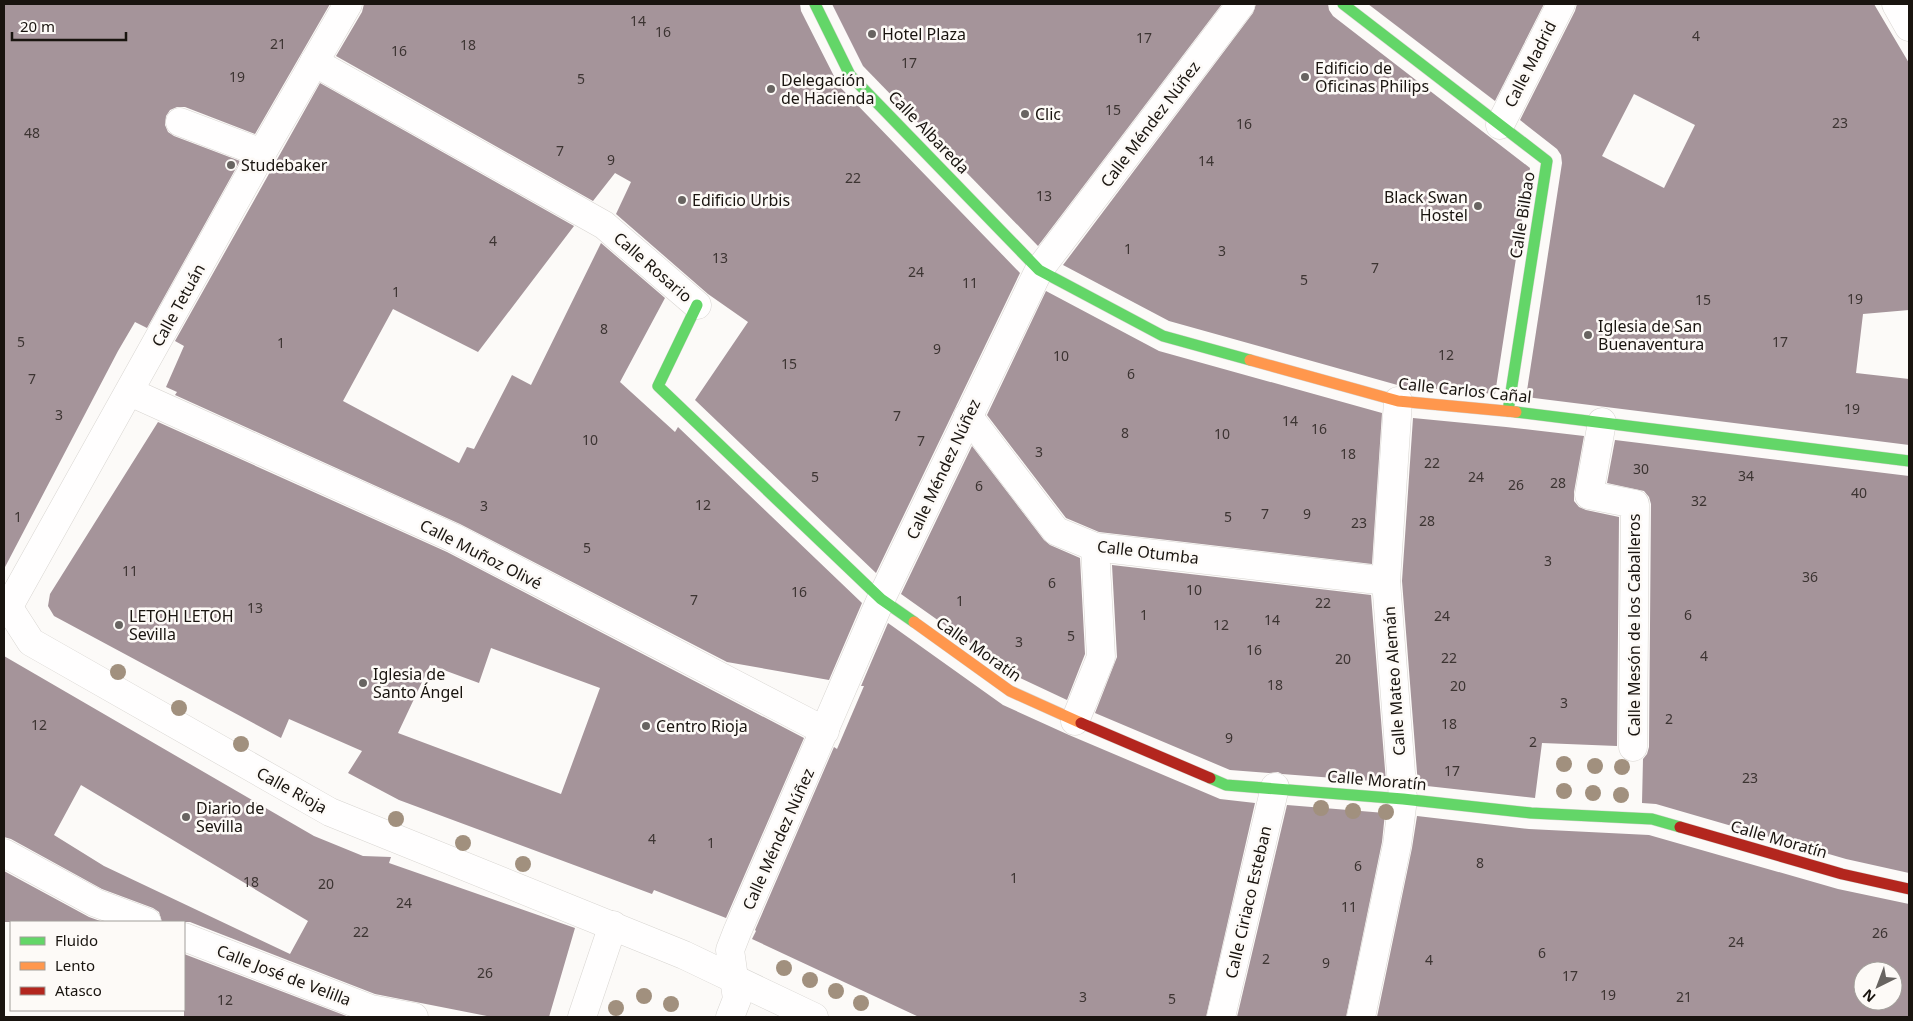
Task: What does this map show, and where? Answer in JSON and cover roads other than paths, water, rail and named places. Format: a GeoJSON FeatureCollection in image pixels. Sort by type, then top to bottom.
{"type":"FeatureCollection","features":[{"type":"Feature","properties":{"kind":"street","name":"Calle Tetuán"},"geometry":{"type":"LineString","coordinates":[[5,606],[130,392],[262,152],[348,4]]}},
{"type":"Feature","properties":{"kind":"street","name":"Calle Albareda"},"geometry":{"type":"LineString","coordinates":[[815,4],[850,75],[1039,270]]}},
{"type":"Feature","properties":{"kind":"street","name":"Calle Méndez Núñez"},"geometry":{"type":"LineString","coordinates":[[730,1017],[737,999],[730,950],[881,599],[1039,270],[1242,4]]}},
{"type":"Feature","properties":{"kind":"street","name":"Calle Bilbao"},"geometry":{"type":"LineString","coordinates":[[1343,4],[1547,161],[1508,411]]}},
{"type":"Feature","properties":{"kind":"street","name":"Calle Madrid"},"geometry":{"type":"LineString","coordinates":[[1500,125],[1561,4]]}},
{"type":"Feature","properties":{"kind":"street"},"geometry":{"type":"LineString","coordinates":[[1896,4],[1909,27]]}},
{"type":"Feature","properties":{"kind":"street","name":"Calle Rosario"},"geometry":{"type":"LineString","coordinates":[[314,62],[604,225],[697,305],[658,386],[881,599]]}},
{"type":"Feature","properties":{"kind":"street"},"geometry":{"type":"LineString","coordinates":[[180,122],[262,152]]}},
{"type":"Feature","properties":{"kind":"street","name":"Calle Carlos Cañal"},"geometry":{"type":"LineString","coordinates":[[1039,270],[1163,336],[1398,402],[1508,411],[1909,461]]}},
{"type":"Feature","properties":{"kind":"street","name":"Calle Muñoz Olivé"},"geometry":{"type":"LineString","coordinates":[[130,392],[454,538],[825,731]]}},
{"type":"Feature","properties":{"kind":"street","name":"Calle Mateo Alemán"},"geometry":{"type":"LineString","coordinates":[[1361,1017],[1398,845],[1403,798],[1386,581],[1398,402]]}},
{"type":"Feature","properties":{"kind":"street","name":"Calle Otumba"},"geometry":{"type":"LineString","coordinates":[[968,416],[1056,532],[1095,547],[1386,581]]}},
{"type":"Feature","properties":{"kind":"street","name":"Calle Mesón de los Caballeros"},"geometry":{"type":"LineString","coordinates":[[1602,422],[1589,495],[1635,504],[1633,747]]}},
{"type":"Feature","properties":{"kind":"street"},"geometry":{"type":"LineString","coordinates":[[1075,721],[1101,657],[1095,547]]}},
{"type":"Feature","properties":{"kind":"street","name":"Calle Moratín"},"geometry":{"type":"LineString","coordinates":[[881,599],[1010,692],[1226,785],[1275,787],[1403,798],[1531,813],[1652,819],[1842,874],[1909,889]]}},
{"type":"Feature","properties":{"kind":"street","name":"Calle Rioja"},"geometry":{"type":"LineString","coordinates":[[5,606],[31,642],[330,812],[613,925],[735,979],[814,1017]]}},
{"type":"Feature","properties":{"kind":"street","name":"Calle Ciriaco Esteban"},"geometry":{"type":"LineString","coordinates":[[1221,1017],[1275,787]]}},
{"type":"Feature","properties":{"kind":"street"},"geometry":{"type":"LineString","coordinates":[[4,853],[96,903],[144,921]]}},
{"type":"Feature","properties":{"kind":"street"},"geometry":{"type":"LineString","coordinates":[[582,1017],[613,925]]}},
{"type":"Feature","properties":{"kind":"street","name":"Calle José de Velilla"},"geometry":{"type":"LineString","coordinates":[[185,936],[371,1013],[414,1017]]}},
{"type":"Feature","properties":{"kind":"place","name":"Hotel Plaza"},"geometry":{"type":"Point","coordinates":[872,34]}},
{"type":"Feature","properties":{"kind":"place","name":"Edificio de Oficinas Philips"},"geometry":{"type":"Point","coordinates":[1305,77]}},
{"type":"Feature","properties":{"kind":"place","name":"Delegación de Hacienda"},"geometry":{"type":"Point","coordinates":[771,89]}},
{"type":"Feature","properties":{"kind":"place","name":"Clic"},"geometry":{"type":"Point","coordinates":[1025,114]}},
{"type":"Feature","properties":{"kind":"place","name":"Studebaker"},"geometry":{"type":"Point","coordinates":[231,165]}},
{"type":"Feature","properties":{"kind":"place","name":"Edificio Urbis"},"geometry":{"type":"Point","coordinates":[682,200]}},
{"type":"Feature","properties":{"kind":"place","name":"Black Swan Hostel"},"geometry":{"type":"Point","coordinates":[1478,206]}},
{"type":"Feature","properties":{"kind":"place","name":"Iglesia de San Buenaventura"},"geometry":{"type":"Point","coordinates":[1588,335]}},
{"type":"Feature","properties":{"kind":"place","name":"LETOH LETOH Sevilla"},"geometry":{"type":"Point","coordinates":[119,625]}},
{"type":"Feature","properties":{"kind":"place","name":"Iglesia de Santo Ángel"},"geometry":{"type":"Point","coordinates":[363,683]}},
{"type":"Feature","properties":{"kind":"place","name":"Centro Rioja"},"geometry":{"type":"Point","coordinates":[646,726]}},
{"type":"Feature","properties":{"kind":"place","name":"Diario de Sevilla"},"geometry":{"type":"Point","coordinates":[186,817]}}]}
